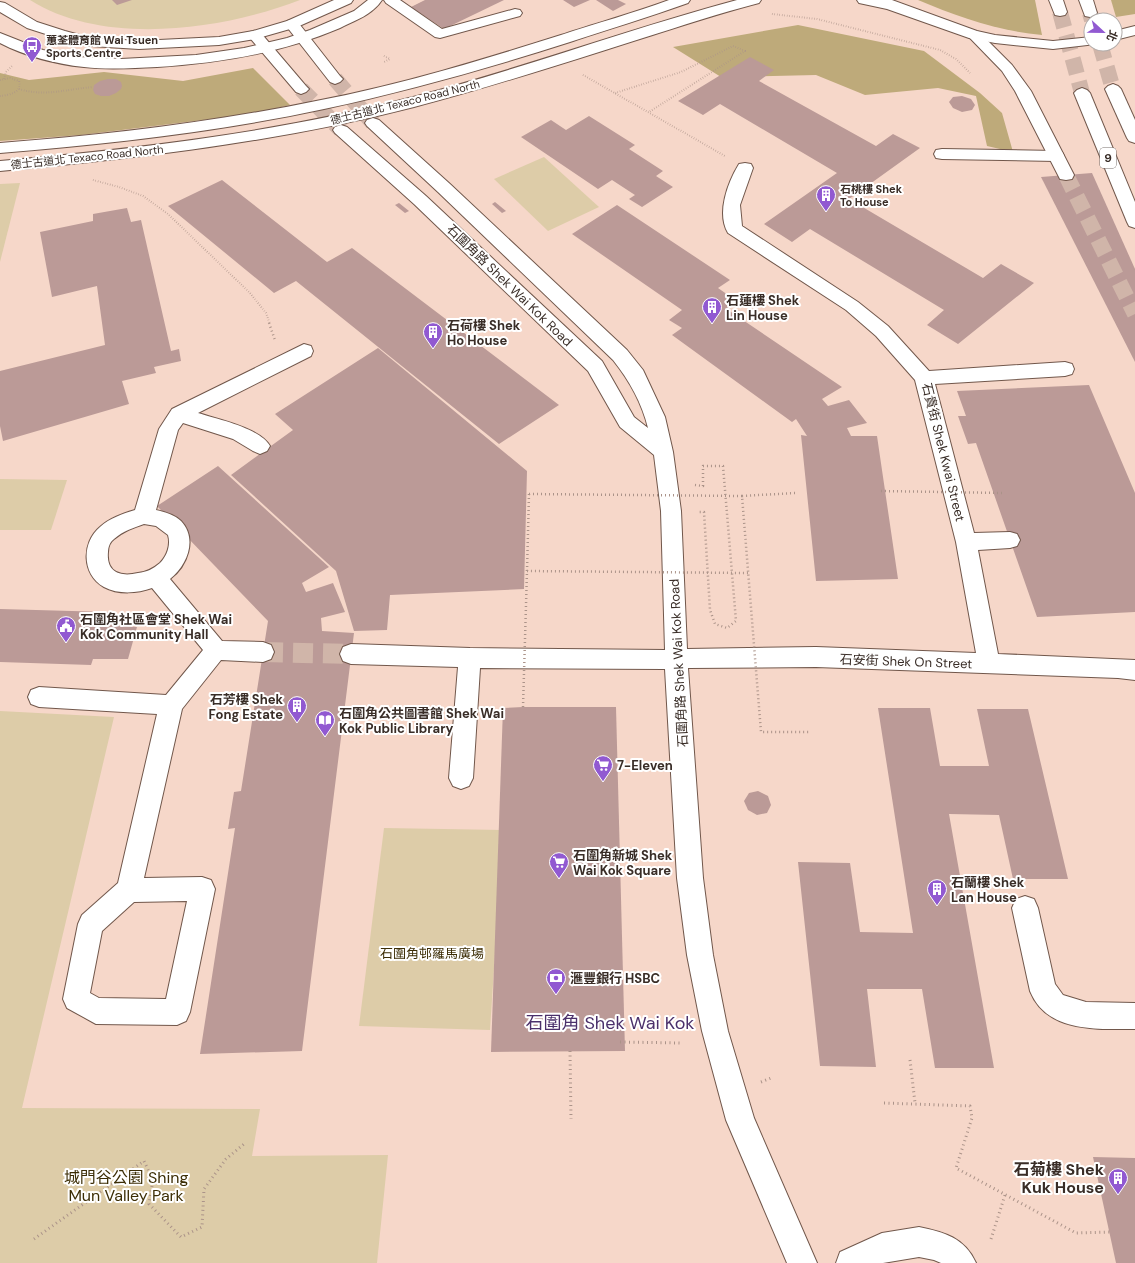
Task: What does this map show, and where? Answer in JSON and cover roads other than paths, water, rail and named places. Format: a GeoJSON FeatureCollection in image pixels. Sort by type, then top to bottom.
{"type":"FeatureCollection","features":[{"type":"Feature","properties":{"kind":"main road"},"geometry":{"type":"LineString","coordinates":[[0,6],[32,25],[91,42],[139,46],[219,41],[255,35],[292,24],[346,0]]}},
{"type":"Feature","properties":{"kind":"main road"},"geometry":{"type":"LineString","coordinates":[[0,37],[42,54],[78,62],[111,65],[180,62],[265,48],[303,38],[372,7],[375,0]]}},
{"type":"Feature","properties":{"kind":"main road"},"geometry":{"type":"LineString","coordinates":[[391,0],[440,34],[515,13]]}},
{"type":"Feature","properties":{"kind":"main road","name":"德士古道北 Texaco Road North"},"geometry":{"type":"LineString","coordinates":[[0,148],[111,138],[205,126],[281,113],[370,94],[428,80],[502,59],[683,0]]}},
{"type":"Feature","properties":{"kind":"main road","name":"德士古道北 Texaco Road North"},"geometry":{"type":"LineString","coordinates":[[0,166],[114,155],[215,142],[286,130],[373,112],[512,74],[754,0]]}},
{"type":"Feature","properties":{"kind":"main road"},"geometry":{"type":"LineString","coordinates":[[864,0],[886,2],[974,35],[1037,45],[1083,42]]}},
{"type":"Feature","properties":{"kind":"main road"},"geometry":{"type":"LineString","coordinates":[[292,24],[335,78]]}},
{"type":"Feature","properties":{"kind":"main road"},"geometry":{"type":"LineString","coordinates":[[1123,34],[1135,30]]}},
{"type":"Feature","properties":{"kind":"main road"},"geometry":{"type":"LineString","coordinates":[[255,35],[301,89]]}},
{"type":"Feature","properties":{"kind":"main road"},"geometry":{"type":"LineString","coordinates":[[974,35],[996,56],[1015,78],[1066,175]]}},
{"type":"Feature","properties":{"kind":"main road"},"geometry":{"type":"LineString","coordinates":[[1113,89],[1135,138]]}},
{"type":"Feature","properties":{"kind":"main road","name":"9"},"geometry":{"type":"LineString","coordinates":[[1082,93],[1135,222]]}},
{"type":"Feature","properties":{"kind":"main road","name":"石圍角路 Shek Wai Kok Road"},"geometry":{"type":"LineString","coordinates":[[373,123],[444,188],[620,355],[636,375],[655,417],[663,452],[671,511],[676,659],[690,878],[700,955],[715,1031],[740,1120],[802,1263]]}},
{"type":"Feature","properties":{"kind":"main road","name":"石圍角路 Shek Wai Kok Road"},"geometry":{"type":"LineString","coordinates":[[341,130],[420,200],[595,366],[628,422],[663,452]]}},
{"type":"Feature","properties":{"kind":"main road"},"geometry":{"type":"LineString","coordinates":[[942,154],[1056,156]]}},
{"type":"Feature","properties":{"kind":"main road"},"geometry":{"type":"LineString","coordinates":[[745,168],[732,200],[730,218],[734,229],[852,306],[882,331],[924,378]]}},
{"type":"Feature","properties":{"kind":"main road"},"geometry":{"type":"LineString","coordinates":[[144,516],[169,429],[178,414],[304,351]]}},
{"type":"Feature","properties":{"kind":"main road","name":"石貴街 Shek Kwai Street"},"geometry":{"type":"LineString","coordinates":[[989,664],[966,542],[924,378],[1065,369]]}},
{"type":"Feature","properties":{"kind":"main road"},"geometry":{"type":"LineString","coordinates":[[178,414],[240,434],[260,446]]}},
{"type":"Feature","properties":{"kind":"main road"},"geometry":{"type":"LineString","coordinates":[[144,516],[157,517],[168,521],[176,528],[180,538],[180,548],[175,559],[167,569],[156,577],[143,582],[130,584],[117,582],[106,578],[99,570],[95,561],[96,550],[100,540],[108,531],[119,523],[131,518],[144,516]]}},
{"type":"Feature","properties":{"kind":"main road"},"geometry":{"type":"LineString","coordinates":[[966,542],[1010,540]]}},
{"type":"Feature","properties":{"kind":"main road"},"geometry":{"type":"LineString","coordinates":[[156,577],[216,650],[263,652]]}},
{"type":"Feature","properties":{"kind":"main road"},"geometry":{"type":"LineString","coordinates":[[129,890],[202,889],[177,1012],[96,1011],[76,999],[91,924],[129,890],[171,705],[216,650]]}},
{"type":"Feature","properties":{"kind":"main road","name":"石安街 Shek On Street"},"geometry":{"type":"LineString","coordinates":[[350,654],[606,660],[816,657],[1118,668],[1135,670]]}},
{"type":"Feature","properties":{"kind":"main road"},"geometry":{"type":"LineString","coordinates":[[461,778],[470,658]]}},
{"type":"Feature","properties":{"kind":"main road"},"geometry":{"type":"LineString","coordinates":[[39,697],[171,705]]}},
{"type":"Feature","properties":{"kind":"main road"},"geometry":{"type":"LineString","coordinates":[[1025,908],[1043,991],[1054,1004],[1069,1011],[1086,1015],[1135,1016]]}},
{"type":"Feature","properties":{"kind":"main road"},"geometry":{"type":"LineString","coordinates":[[851,1263],[882,1248],[919,1242],[935,1245],[951,1252],[961,1263]]}},
{"type":"Feature","properties":{"kind":"tunnel"},"geometry":{"type":"LineString","coordinates":[[1060,12],[1082,93]]}},
{"type":"Feature","properties":{"kind":"tunnel"},"geometry":{"type":"LineString","coordinates":[[1102,52],[1113,89]]}},
{"type":"Feature","properties":{"kind":"tunnel"},"geometry":{"type":"LineString","coordinates":[[335,79],[373,123]]}},
{"type":"Feature","properties":{"kind":"tunnel"},"geometry":{"type":"LineString","coordinates":[[301,89],[341,130]]}},
{"type":"Feature","properties":{"kind":"tunnel"},"geometry":{"type":"LineString","coordinates":[[1066,175],[1135,314]]}},
{"type":"Feature","properties":{"kind":"tunnel"},"geometry":{"type":"LineString","coordinates":[[263,652],[351,654]]}},
{"type":"Feature","properties":{"kind":"place","name":"蕙荃體育館 Wai Tsuen Sports Centre"},"geometry":{"type":"Point","coordinates":[32,63]}},
{"type":"Feature","properties":{"kind":"place","name":"石桃樓 Shek To House"},"geometry":{"type":"Point","coordinates":[826,212]}},
{"type":"Feature","properties":{"kind":"place","name":"石蓮樓 Shek Lin House"},"geometry":{"type":"Point","coordinates":[712,324]}},
{"type":"Feature","properties":{"kind":"place","name":"石荷樓 Shek Ho House"},"geometry":{"type":"Point","coordinates":[433,349]}},
{"type":"Feature","properties":{"kind":"place","name":"石圍角社區會堂 Shek Wai Kok Community Hall"},"geometry":{"type":"Point","coordinates":[66,643]}},
{"type":"Feature","properties":{"kind":"place","name":"石芳樓 Shek Fong Estate"},"geometry":{"type":"Point","coordinates":[297,723]}},
{"type":"Feature","properties":{"kind":"place","name":"石圍角公共圖書館 Shek Wai Kok Public Library"},"geometry":{"type":"Point","coordinates":[325,737]}},
{"type":"Feature","properties":{"kind":"place","name":"7-Eleven"},"geometry":{"type":"Point","coordinates":[603,782]}},
{"type":"Feature","properties":{"kind":"place","name":"石圍角新城 Shek Wai Kok Square"},"geometry":{"type":"Point","coordinates":[559,879]}},
{"type":"Feature","properties":{"kind":"place","name":"石蘭樓 Shek Lan House"},"geometry":{"type":"Point","coordinates":[937,906]}},
{"type":"Feature","properties":{"kind":"place","name":"滙豐銀行 HSBC"},"geometry":{"type":"Point","coordinates":[556,995]}},
{"type":"Feature","properties":{"kind":"place","name":"石菊樓 Shek Kuk House"},"geometry":{"type":"Point","coordinates":[1118,1195]}},
{"type":"Feature","properties":{"kind":"district","name":"石圍角 Shek Wai Kok"},"geometry":{"type":"Point","coordinates":[610,1023]}},
{"type":"Feature","properties":{"kind":"park label","name":"石圍角邨羅馬廣場"},"geometry":{"type":"Point","coordinates":[432,953]}},
{"type":"Feature","properties":{"kind":"park label","name":"城門谷公園 Shing Mun Valley Park"},"geometry":{"type":"Point","coordinates":[126,1186]}}]}
